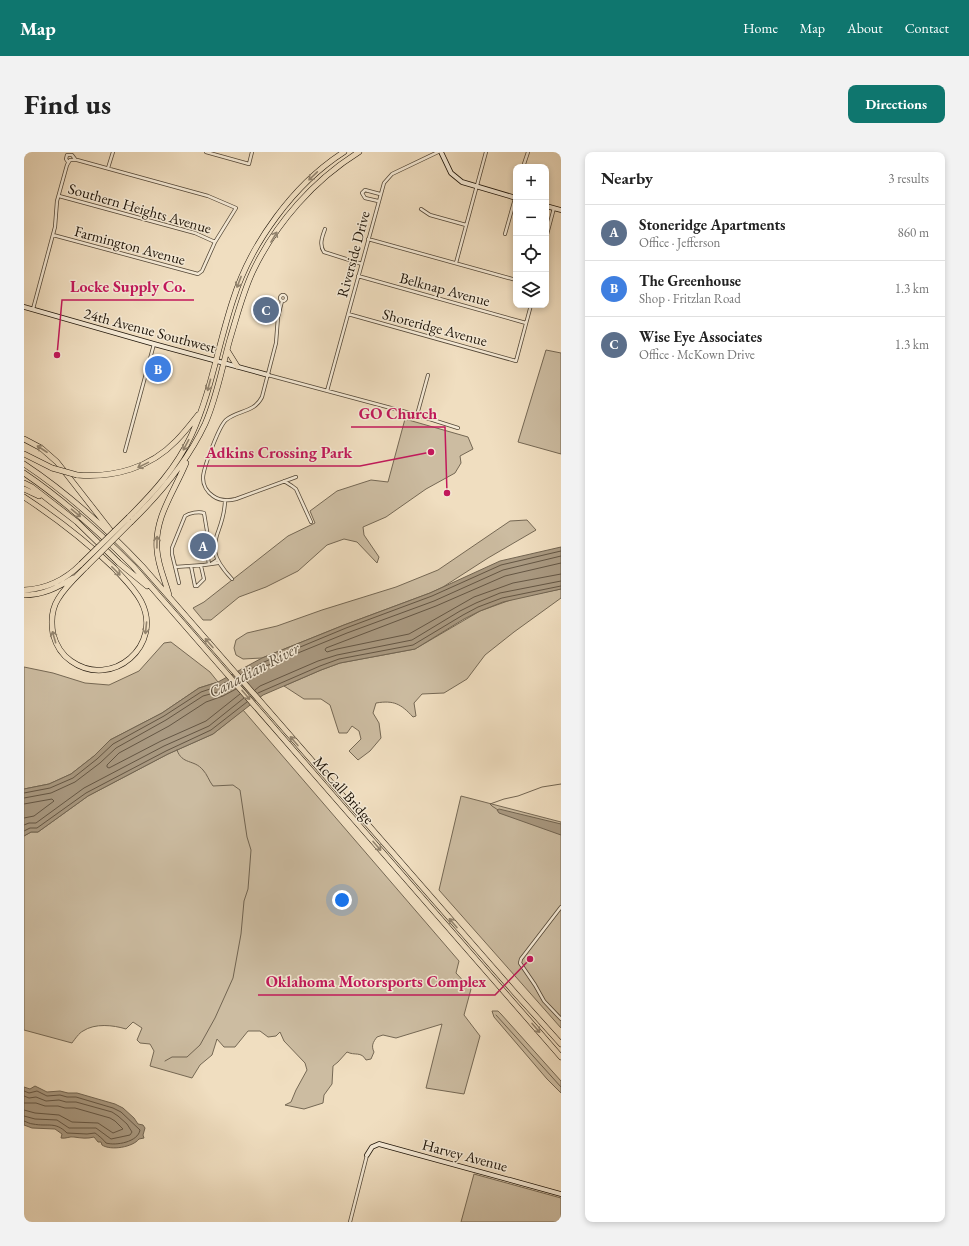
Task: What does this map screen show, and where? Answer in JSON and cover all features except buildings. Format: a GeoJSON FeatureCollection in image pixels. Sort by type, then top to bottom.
{"type":"FeatureCollection","features":[{"type":"Feature","properties":{"kind":"highway"},"geometry":{"type":"LineString","coordinates":[[130,520],[177,461],[191,435],[202,410],[233,299],[242,276],[265,233],[288,202],[316,173],[344,152]]}},
{"type":"Feature","properties":{"kind":"highway"},"geometry":{"type":"LineString","coordinates":[[24,595],[38,594],[53,590],[73,578],[165,487],[184,462],[209,414],[240,306],[254,270],[278,230],[296,205],[320,181],[359,152]]}},
{"type":"Feature","properties":{"kind":"highway"},"geometry":{"type":"LineString","coordinates":[[227,350],[237,366]]}},
{"type":"Feature","properties":{"kind":"highway"},"geometry":{"type":"LineString","coordinates":[[24,454],[52,468],[77,474],[100,476],[124,472],[143,465],[162,453],[175,442],[202,410]]}},
{"type":"Feature","properties":{"kind":"highway"},"geometry":{"type":"LineString","coordinates":[[24,439],[41,448],[57,462],[123,546]]}},
{"type":"Feature","properties":{"kind":"highway"},"geometry":{"type":"LineString","coordinates":[[170,598],[160,565],[157,550],[157,535],[162,514],[180,478],[190,451]]}},
{"type":"Feature","properties":{"kind":"highway"},"geometry":{"type":"LineString","coordinates":[[24,464],[68,496],[123,546]]}},
{"type":"Feature","properties":{"kind":"highway"},"geometry":{"type":"LineString","coordinates":[[24,473],[46,488],[85,520],[120,553],[159,596]]}},
{"type":"Feature","properties":{"kind":"highway"},"geometry":{"type":"LineString","coordinates":[[24,483],[32,487],[88,532],[119,563],[159,596]]}},
{"type":"Feature","properties":{"kind":"highway"},"geometry":{"type":"LineString","coordinates":[[24,489],[38,495],[65,513]]}},
{"type":"Feature","properties":{"kind":"highway"},"geometry":{"type":"LineString","coordinates":[[24,496],[49,513],[86,542],[120,575],[140,600],[146,614],[145,635],[142,643],[137,651],[128,660],[112,669],[97,670],[80,667],[64,655],[54,638],[52,625],[55,604],[64,590],[84,566]]}},
{"type":"Feature","properties":{"kind":"highway","name":"McCall Bridge"},"geometry":{"type":"LineString","coordinates":[[123,546],[561,1044]]}},
{"type":"Feature","properties":{"kind":"highway"},"geometry":{"type":"LineString","coordinates":[[24,590],[41,589],[56,583],[84,566]]}},
{"type":"Feature","properties":{"kind":"highway","name":"McCall Bridge"},"geometry":{"type":"LineString","coordinates":[[159,596],[561,1057]]}},
{"type":"Feature","properties":{"kind":"street"},"geometry":{"type":"LineString","coordinates":[[108,168],[113,152]]}},
{"type":"Feature","properties":{"kind":"street"},"geometry":{"type":"LineString","coordinates":[[206,152],[249,164],[252,152]]}},
{"type":"Feature","properties":{"kind":"street","name":"Riverside Drive"},"geometry":{"type":"LineString","coordinates":[[327,391],[378,201],[385,181],[392,174],[438,152]]}},
{"type":"Feature","properties":{"kind":"street"},"geometry":{"type":"LineString","coordinates":[[441,152],[449,170],[455,178],[477,188],[513,196]]}},
{"type":"Feature","properties":{"kind":"street"},"geometry":{"type":"LineString","coordinates":[[456,263],[486,152]]}},
{"type":"Feature","properties":{"kind":"street"},"geometry":{"type":"LineString","coordinates":[[525,164],[528,152]]}},
{"type":"Feature","properties":{"kind":"street"},"geometry":{"type":"LineString","coordinates":[[33,310],[56,224],[56,208],[69,161],[66,159],[67,155],[72,155],[75,159],[208,196],[236,208],[215,242]]}},
{"type":"Feature","properties":{"kind":"street"},"geometry":{"type":"LineString","coordinates":[[69,161],[75,159]]}},
{"type":"Feature","properties":{"kind":"street"},"geometry":{"type":"LineString","coordinates":[[378,201],[364,198],[362,194],[365,190],[380,194]]}},
{"type":"Feature","properties":{"kind":"street","name":"Southern Heights Avenue"},"geometry":{"type":"LineString","coordinates":[[59,196],[195,233],[215,242]]}},
{"type":"Feature","properties":{"kind":"street"},"geometry":{"type":"LineString","coordinates":[[505,234],[515,200]]}},
{"type":"Feature","properties":{"kind":"street"},"geometry":{"type":"LineString","coordinates":[[549,207],[561,210]]}},
{"type":"Feature","properties":{"kind":"street"},"geometry":{"type":"LineString","coordinates":[[547,236],[554,208]]}},
{"type":"Feature","properties":{"kind":"street"},"geometry":{"type":"LineString","coordinates":[[421,209],[430,215],[466,225]]}},
{"type":"Feature","properties":{"kind":"street"},"geometry":{"type":"LineString","coordinates":[[325,229],[321,242],[324,252],[362,264]]}},
{"type":"Feature","properties":{"kind":"street","name":"Farmington Avenue"},"geometry":{"type":"LineString","coordinates":[[53,235],[196,274],[200,273],[215,242]]}},
{"type":"Feature","properties":{"kind":"street"},"geometry":{"type":"LineString","coordinates":[[368,239],[513,279]]}},
{"type":"Feature","properties":{"kind":"street","name":"Belknap Avenue"},"geometry":{"type":"LineString","coordinates":[[358,276],[526,323]]}},
{"type":"Feature","properties":{"kind":"street"},"geometry":{"type":"LineString","coordinates":[[282,301],[278,317],[277,338],[263,394],[256,406],[227,419],[222,426],[205,468],[203,480],[207,491],[216,498],[225,501],[236,499],[296,477]]}},
{"type":"Feature","properties":{"kind":"street","name":"24th Avenue Southwest"},"geometry":{"type":"LineString","coordinates":[[24,308],[268,375]]}},
{"type":"Feature","properties":{"kind":"street"},"geometry":{"type":"LineString","coordinates":[[526,323],[530,308]]}},
{"type":"Feature","properties":{"kind":"street","name":"Shoreridge Avenue"},"geometry":{"type":"LineString","coordinates":[[348,314],[516,361],[526,323]]}},
{"type":"Feature","properties":{"kind":"street"},"geometry":{"type":"LineString","coordinates":[[125,450],[154,344]]}},
{"type":"Feature","properties":{"kind":"street"},"geometry":{"type":"LineString","coordinates":[[268,375],[417,415],[458,428]]}},
{"type":"Feature","properties":{"kind":"street"},"geometry":{"type":"LineString","coordinates":[[417,415],[428,375]]}},
{"type":"Feature","properties":{"kind":"street"},"geometry":{"type":"LineString","coordinates":[[284,481],[296,489],[311,522]]}},
{"type":"Feature","properties":{"kind":"street"},"geometry":{"type":"LineString","coordinates":[[225,501],[223,515],[215,538],[215,550],[218,561],[232,579]]}},
{"type":"Feature","properties":{"kind":"street"},"geometry":{"type":"LineString","coordinates":[[179,583],[172,548],[187,514],[202,511],[204,512],[209,537]]}},
{"type":"Feature","properties":{"kind":"street"},"geometry":{"type":"LineString","coordinates":[[209,537],[215,538]]}},
{"type":"Feature","properties":{"kind":"street"},"geometry":{"type":"LineString","coordinates":[[209,537],[205,540],[205,542],[210,564]]}},
{"type":"Feature","properties":{"kind":"street"},"geometry":{"type":"LineString","coordinates":[[175,567],[202,566],[218,561]]}},
{"type":"Feature","properties":{"kind":"street"},"geometry":{"type":"LineString","coordinates":[[191,566],[195,586],[197,586],[204,580],[202,566]]}},
{"type":"Feature","properties":{"kind":"street"},"geometry":{"type":"LineString","coordinates":[[561,907],[521,959],[520,963],[544,1001],[561,1019]]}},
{"type":"Feature","properties":{"kind":"street","name":"Harvey Avenue"},"geometry":{"type":"LineString","coordinates":[[367,1155],[372,1147],[379,1144],[561,1194]]}},
{"type":"Feature","properties":{"kind":"street"},"geometry":{"type":"LineString","coordinates":[[350,1222],[367,1155]]}},
{"type":"Feature","properties":{"kind":"shaded area"},"geometry":{"type":"Polygon","coordinates":[[[546,350],[561,353],[561,454],[518,442],[546,350]]]}},
{"type":"Feature","properties":{"kind":"shaded area"},"geometry":{"type":"Polygon","coordinates":[[[405,419],[468,437],[473,449],[460,456],[461,463],[455,473],[426,489],[386,517],[363,527],[364,535],[379,557],[377,563],[357,542],[344,539],[327,545],[298,571],[266,587],[239,597],[211,620],[203,620],[193,608],[204,602],[288,536],[315,523],[310,511],[337,491],[371,480],[388,482],[405,419]]]}},
{"type":"Feature","properties":{"kind":"shaded area"},"geometry":{"type":"Polygon","coordinates":[[[527,520],[536,530],[488,558],[443,587],[262,658],[243,659],[236,655],[234,648],[236,640],[247,633],[277,626],[396,587],[438,570],[510,521],[527,520]]]}},
{"type":"Feature","properties":{"kind":"shaded area"},"geometry":{"type":"Polygon","coordinates":[[[561,589],[561,598],[485,655],[467,679],[444,693],[422,694],[414,703],[416,716],[413,717],[397,704],[388,702],[376,703],[373,713],[379,723],[381,738],[370,751],[358,760],[349,751],[361,739],[359,731],[352,726],[347,733],[339,733],[330,705],[321,699],[304,699],[284,686],[340,663],[415,649],[480,611],[516,598],[561,589]]]}},
{"type":"Feature","properties":{"kind":"shaded area"},"geometry":{"type":"Polygon","coordinates":[[[171,642],[210,672],[218,682],[199,688],[162,713],[110,740],[94,756],[71,774],[49,784],[24,789],[24,667],[53,673],[85,683],[109,685],[139,671],[164,643],[171,642]]]}},
{"type":"Feature","properties":{"kind":"shaded area"},"geometry":{"type":"Polygon","coordinates":[[[243,710],[459,961],[456,973],[471,989],[464,1015],[480,1036],[464,1094],[426,1088],[442,1024],[396,1038],[383,1035],[377,1037],[373,1044],[374,1052],[371,1059],[366,1060],[360,1055],[347,1052],[333,1066],[332,1084],[324,1095],[323,1103],[304,1109],[285,1105],[291,1102],[307,1070],[305,1063],[284,1041],[280,1032],[276,1036],[268,1037],[260,1031],[248,1031],[235,1047],[224,1047],[217,1039],[212,1055],[200,1065],[192,1078],[150,1066],[154,1051],[150,1044],[140,1043],[137,1040],[142,1028],[133,1022],[126,1029],[115,1026],[98,1026],[88,1028],[80,1033],[72,1043],[24,1030],[24,836],[31,832],[38,832],[88,796],[168,754],[213,734],[243,710]]]}},
{"type":"Feature","properties":{"kind":"shaded area"},"geometry":{"type":"Polygon","coordinates":[[[461,796],[561,822],[561,1028],[439,890],[461,796]]]}},
{"type":"Feature","properties":{"kind":"shaded area"},"geometry":{"type":"Polygon","coordinates":[[[492,1011],[498,1011],[501,1014],[561,1081],[561,1093],[547,1079],[494,1017],[492,1011]]]}},
{"type":"Feature","properties":{"kind":"shaded area"},"geometry":{"type":"Polygon","coordinates":[[[474,1174],[561,1198],[561,1222],[461,1222],[474,1174]]]}},
{"type":"Feature","properties":{"kind":"water","name":"Canadian River"},"geometry":{"type":"Polygon","coordinates":[[[561,547],[561,589],[503,602],[480,611],[415,649],[340,663],[263,695],[213,734],[168,754],[88,796],[38,832],[31,832],[24,836],[24,789],[49,784],[71,774],[94,756],[110,740],[162,713],[199,688],[218,682],[262,658],[430,593],[500,561],[561,547]]]}},
{"type":"Feature","properties":{"kind":"water"},"geometry":{"type":"Polygon","coordinates":[[[499,809],[561,824],[561,835],[499,813],[497,810],[499,809]]]}},
{"type":"Feature","properties":{"kind":"water"},"geometry":{"type":"Polygon","coordinates":[[[35,1086],[47,1092],[60,1091],[77,1093],[115,1104],[123,1108],[138,1124],[143,1125],[145,1128],[143,1135],[144,1138],[139,1139],[127,1146],[111,1148],[102,1145],[101,1142],[98,1142],[94,1137],[61,1138],[62,1134],[55,1129],[32,1128],[24,1125],[24,1087],[30,1089],[35,1086]]]}},
{"type":"Feature","properties":{"kind":"waterway"},"geometry":{"type":"LineString","coordinates":[[165,1061],[172,1057],[187,1057],[200,1045],[215,1018],[233,978],[241,934],[244,901],[248,889],[251,850],[247,837],[240,790],[233,785],[213,786],[206,773],[196,764],[182,758],[177,750]]}},
{"type":"Feature","properties":{"kind":"waterway"},"geometry":{"type":"LineString","coordinates":[[498,810],[490,804],[542,787],[561,784]]}},
{"type":"Feature","properties":{"kind":"waterway"},"geometry":{"type":"LineString","coordinates":[[496,1015],[561,1087]]}},
{"type":"Feature","properties":{"kind":"place","name":"Wise Eye Associates"},"geometry":{"type":"Point","coordinates":[266,310]}},
{"type":"Feature","properties":{"kind":"place","name":"Locke Supply Co."},"geometry":{"type":"Point","coordinates":[57,355]}},
{"type":"Feature","properties":{"kind":"place","name":"The Greenhouse"},"geometry":{"type":"Point","coordinates":[158,369]}},
{"type":"Feature","properties":{"kind":"place","name":"Adkins Crossing Park"},"geometry":{"type":"Point","coordinates":[431,452]}},
{"type":"Feature","properties":{"kind":"place","name":"GO Church"},"geometry":{"type":"Point","coordinates":[447,493]}},
{"type":"Feature","properties":{"kind":"place","name":"Stoneridge Apartments"},"geometry":{"type":"Point","coordinates":[203,546]}},
{"type":"Feature","properties":{"kind":"place","name":"Oklahoma Motorsports Complex"},"geometry":{"type":"Point","coordinates":[530,959]}}]}
